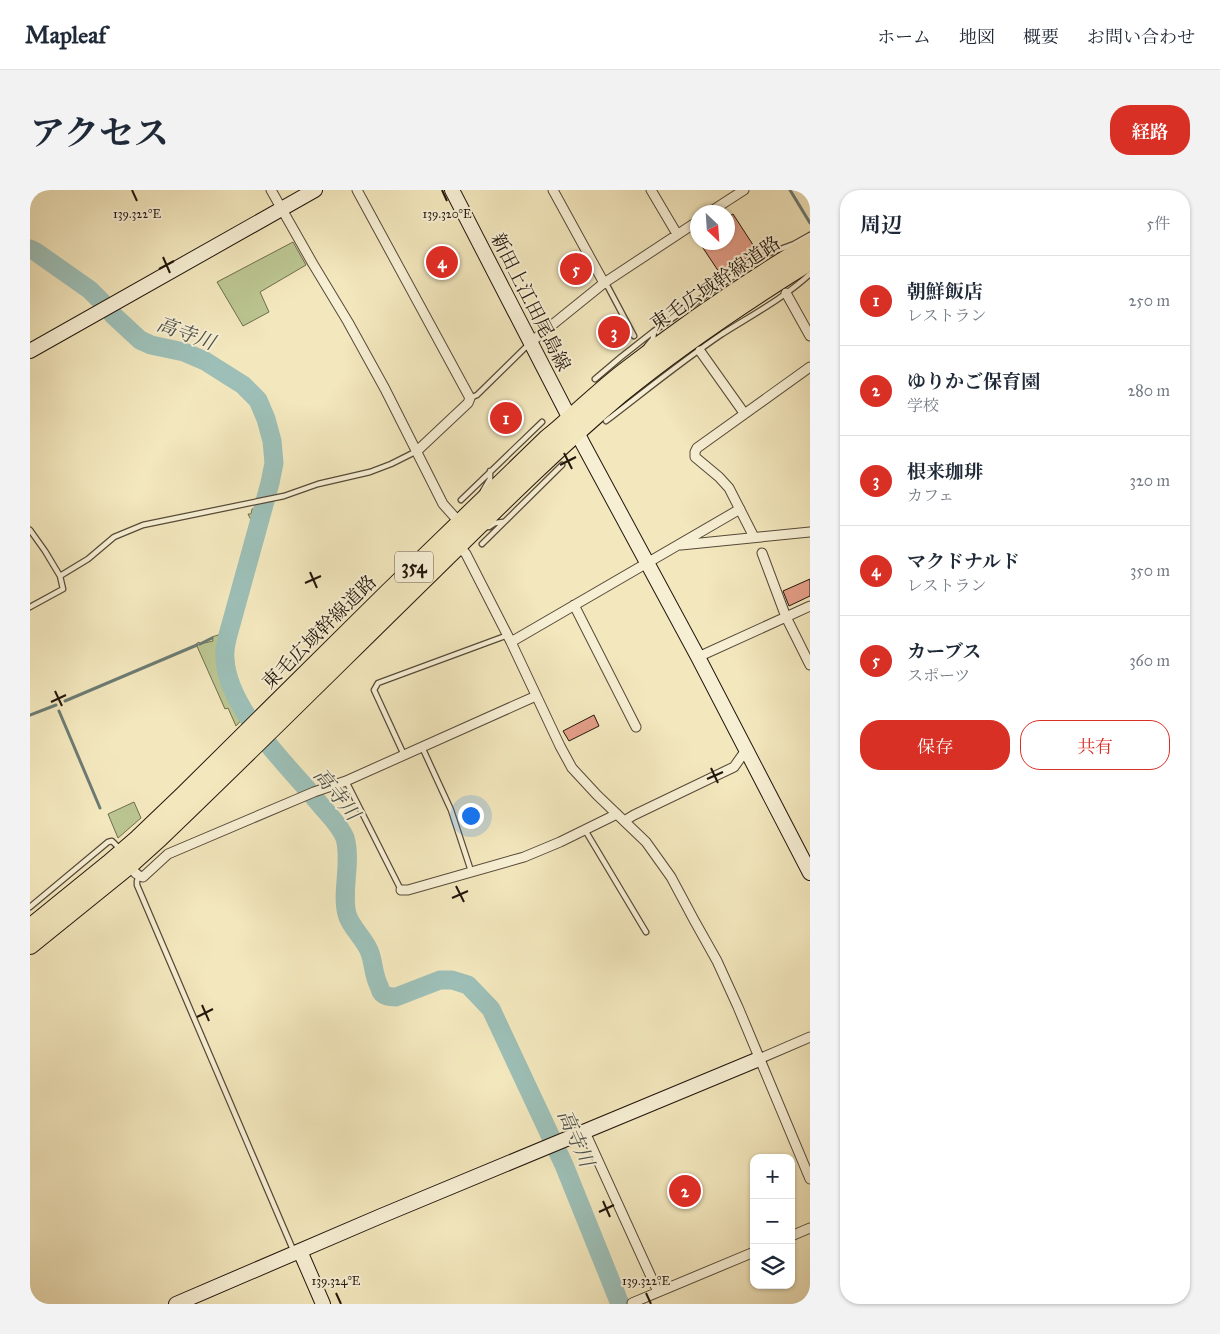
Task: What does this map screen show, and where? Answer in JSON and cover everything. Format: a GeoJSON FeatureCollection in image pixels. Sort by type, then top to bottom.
{"type":"FeatureCollection","features":[{"type":"Feature","properties":{"kind":"highway","name":"東毛広域幹線道路"},"geometry":{"type":"LineString","coordinates":[[30,945],[130,864],[194,804],[265,725],[458,545],[472,531],[482,502],[544,433],[554,434],[600,411],[648,363],[713,307],[761,272],[808,245]]}},
{"type":"Feature","properties":{"kind":"highway","name":"東毛広域幹線道路"},"geometry":{"type":"LineString","coordinates":[[648,363],[691,339],[733,311],[768,293],[808,245]]}},
{"type":"Feature","properties":{"kind":"highway","name":"東毛広域幹線道路"},"geometry":{"type":"LineString","coordinates":[[265,725],[388,593],[472,531],[541,472],[574,425]]}},
{"type":"Feature","properties":{"kind":"highway","name":"東毛広域幹線道路"},"geometry":{"type":"LineString","coordinates":[[30,928],[130,864]]}},
{"type":"Feature","properties":{"kind":"street"},"geometry":{"type":"LineString","coordinates":[[271,190],[353,330],[443,504],[472,531]]}},
{"type":"Feature","properties":{"kind":"street"},"geometry":{"type":"LineString","coordinates":[[30,351],[315,190]]}},
{"type":"Feature","properties":{"kind":"street"},"geometry":{"type":"LineString","coordinates":[[357,190],[470,398],[468,403],[417,451]]}},
{"type":"Feature","properties":{"kind":"street","name":"新田上江田尾島線"},"geometry":{"type":"LineString","coordinates":[[452,190],[810,873]]}},
{"type":"Feature","properties":{"kind":"street"},"geometry":{"type":"LineString","coordinates":[[553,190],[604,283]]}},
{"type":"Feature","properties":{"kind":"street"},"geometry":{"type":"LineString","coordinates":[[651,190],[677,234]]}},
{"type":"Feature","properties":{"kind":"street"},"geometry":{"type":"LineString","coordinates":[[721,205],[744,190]]}},
{"type":"Feature","properties":{"kind":"street"},"geometry":{"type":"LineString","coordinates":[[531,342],[604,283],[690,226]]}},
{"type":"Feature","properties":{"kind":"street"},"geometry":{"type":"LineString","coordinates":[[786,293],[810,336]]}},
{"type":"Feature","properties":{"kind":"street"},"geometry":{"type":"LineString","coordinates":[[700,351],[744,414]]}},
{"type":"Feature","properties":{"kind":"street"},"geometry":{"type":"LineString","coordinates":[[754,537],[729,488],[695,457],[695,452],[697,448],[810,367]]}},
{"type":"Feature","properties":{"kind":"street"},"geometry":{"type":"LineString","coordinates":[[509,638],[574,605],[740,509]]}},
{"type":"Feature","properties":{"kind":"street"},"geometry":{"type":"LineString","coordinates":[[677,546],[810,532]]}},
{"type":"Feature","properties":{"kind":"street"},"geometry":{"type":"LineString","coordinates":[[458,545],[465,552],[509,638],[572,768],[646,842],[671,877],[717,961],[810,1179]]}},
{"type":"Feature","properties":{"kind":"street"},"geometry":{"type":"LineString","coordinates":[[762,553],[786,617],[810,665]]}},
{"type":"Feature","properties":{"kind":"street"},"geometry":{"type":"LineString","coordinates":[[574,605],[636,727]]}},
{"type":"Feature","properties":{"kind":"street"},"geometry":{"type":"LineString","coordinates":[[698,657],[810,606]]}},
{"type":"Feature","properties":{"kind":"street"},"geometry":{"type":"LineString","coordinates":[[130,864],[143,876],[168,854],[314,792],[346,781],[536,696]]}},
{"type":"Feature","properties":{"kind":"street"},"geometry":{"type":"LineString","coordinates":[[624,821],[734,767],[746,750]]}},
{"type":"Feature","properties":{"kind":"street"},"geometry":{"type":"LineString","coordinates":[[400,890],[408,890],[472,873],[524,857],[617,814]]}},
{"type":"Feature","properties":{"kind":"street"},"geometry":{"type":"LineString","coordinates":[[176,1304],[381,1216],[810,1037]]}},
{"type":"Feature","properties":{"kind":"street"},"geometry":{"type":"LineString","coordinates":[[585,1132],[658,1292]]}},
{"type":"Feature","properties":{"kind":"street"},"geometry":{"type":"LineString","coordinates":[[795,1234],[810,1228]]}},
{"type":"Feature","properties":{"kind":"street"},"geometry":{"type":"LineString","coordinates":[[297,1252],[323,1304]]}},
{"type":"Feature","properties":{"kind":"street"},"geometry":{"type":"LineString","coordinates":[[632,1303],[750,1254]]}},
{"type":"Feature","properties":{"kind":"lane"},"geometry":{"type":"LineString","coordinates":[[595,379],[654,331],[767,254],[794,244],[808,245]]}},
{"type":"Feature","properties":{"kind":"lane"},"geometry":{"type":"LineString","coordinates":[[606,421],[671,370],[786,293],[810,274]]}},
{"type":"Feature","properties":{"kind":"lane"},"geometry":{"type":"LineString","coordinates":[[732,277],[743,276]]}},
{"type":"Feature","properties":{"kind":"lane"},"geometry":{"type":"LineString","coordinates":[[604,283],[608,287],[634,336]]}},
{"type":"Feature","properties":{"kind":"lane"},"geometry":{"type":"LineString","coordinates":[[768,293],[786,293]]}},
{"type":"Feature","properties":{"kind":"lane"},"geometry":{"type":"LineString","coordinates":[[720,336],[733,311]]}},
{"type":"Feature","properties":{"kind":"lane"},"geometry":{"type":"LineString","coordinates":[[654,331],[653,339],[647,346],[648,363],[658,372],[671,370]]}},
{"type":"Feature","properties":{"kind":"lane"},"geometry":{"type":"LineString","coordinates":[[470,398],[477,395],[531,342]]}},
{"type":"Feature","properties":{"kind":"lane"},"geometry":{"type":"LineString","coordinates":[[461,500],[527,439],[544,433]]}},
{"type":"Feature","properties":{"kind":"lane"},"geometry":{"type":"LineString","coordinates":[[60,576],[88,559],[114,537],[143,525],[259,502],[318,484],[370,472],[417,451]]}},
{"type":"Feature","properties":{"kind":"lane"},"geometry":{"type":"LineString","coordinates":[[472,531],[503,522],[562,466]]}},
{"type":"Feature","properties":{"kind":"lane"},"geometry":{"type":"LineString","coordinates":[[482,502],[484,489],[490,479],[490,472]]}},
{"type":"Feature","properties":{"kind":"lane"},"geometry":{"type":"LineString","coordinates":[[536,490],[541,472]]}},
{"type":"Feature","properties":{"kind":"lane"},"geometry":{"type":"LineString","coordinates":[[472,531],[503,522]]}},
{"type":"Feature","properties":{"kind":"lane"},"geometry":{"type":"LineString","coordinates":[[30,530],[60,576],[62,589],[30,607]]}},
{"type":"Feature","properties":{"kind":"lane"},"geometry":{"type":"LineString","coordinates":[[404,755],[374,690],[378,684],[509,638]]}},
{"type":"Feature","properties":{"kind":"lane"},"geometry":{"type":"LineString","coordinates":[[422,747],[450,810],[472,873]]}},
{"type":"Feature","properties":{"kind":"lane"},"geometry":{"type":"LineString","coordinates":[[346,781],[400,890]]}},
{"type":"Feature","properties":{"kind":"lane"},"geometry":{"type":"LineString","coordinates":[[585,830],[646,932]]}},
{"type":"Feature","properties":{"kind":"lane"},"geometry":{"type":"LineString","coordinates":[[30,907],[108,842],[112,841],[130,864],[137,885],[297,1252]]}},
{"type":"Feature","properties":{"kind":"green space"},"geometry":{"type":"Polygon","coordinates":[[[293,242],[306,265],[260,292],[269,312],[243,326],[217,282],[293,242]]]}},
{"type":"Feature","properties":{"kind":"green space"},"geometry":{"type":"Polygon","coordinates":[[[257,508],[220,654],[225,682],[243,718],[236,726],[228,708],[225,709],[196,644],[213,641],[212,637],[221,634],[251,520],[248,514],[251,514],[252,509],[257,508]]]}},
{"type":"Feature","properties":{"kind":"green space"},"geometry":{"type":"Polygon","coordinates":[[[134,802],[141,818],[118,838],[108,814],[134,802]]]}},
{"type":"Feature","properties":{"kind":"building"},"geometry":{"type":"Polygon","coordinates":[[[735,217],[757,251],[721,275],[704,250],[735,250],[735,217]]]}},
{"type":"Feature","properties":{"kind":"building"},"geometry":{"type":"Polygon","coordinates":[[[579,255],[591,276],[576,284],[565,262],[579,255]]]}},
{"type":"Feature","properties":{"kind":"building"},"geometry":{"type":"Polygon","coordinates":[[[810,579],[810,596],[789,606],[783,591],[810,579]]]}},
{"type":"Feature","properties":{"kind":"building"},"geometry":{"type":"Polygon","coordinates":[[[594,715],[599,726],[569,741],[563,731],[594,715]]]}},
{"type":"Feature","properties":{"kind":"waterway"},"geometry":{"type":"LineString","coordinates":[[790,190],[810,223]]}},
{"type":"Feature","properties":{"kind":"waterway","name":"高寺川"},"geometry":{"type":"LineString","coordinates":[[30,249],[90,290],[102,302]]}},
{"type":"Feature","properties":{"kind":"waterway","name":"高寺川"},"geometry":{"type":"LineString","coordinates":[[112,314],[140,340],[151,345],[184,352],[205,361],[243,385],[258,400],[272,441],[274,463],[225,646],[228,677],[236,697],[247,716],[275,753],[343,833],[347,847],[345,896],[347,914],[351,924],[368,948],[381,992],[386,996],[396,997],[440,980],[452,980],[468,985],[491,1009],[564,1165],[620,1304]]}},
{"type":"Feature","properties":{"kind":"waterway"},"geometry":{"type":"LineString","coordinates":[[200,644],[212,638]]}},
{"type":"Feature","properties":{"kind":"waterway"},"geometry":{"type":"LineString","coordinates":[[65,701],[197,645]]}},
{"type":"Feature","properties":{"kind":"waterway"},"geometry":{"type":"LineString","coordinates":[[30,715],[56,705]]}},
{"type":"Feature","properties":{"kind":"waterway"},"geometry":{"type":"LineString","coordinates":[[59,711],[100,808]]}},
{"type":"Feature","properties":{"kind":"place","name":"マクドナルド"},"geometry":{"type":"Point","coordinates":[442,262]}},
{"type":"Feature","properties":{"kind":"place","name":"カーブス"},"geometry":{"type":"Point","coordinates":[576,269]}},
{"type":"Feature","properties":{"kind":"place","name":"根来珈琲"},"geometry":{"type":"Point","coordinates":[614,332]}},
{"type":"Feature","properties":{"kind":"place","name":"朝鮮飯店"},"geometry":{"type":"Point","coordinates":[506,418]}},
{"type":"Feature","properties":{"kind":"place","name":"ゆりかご保育園"},"geometry":{"type":"Point","coordinates":[685,1191]}}]}
